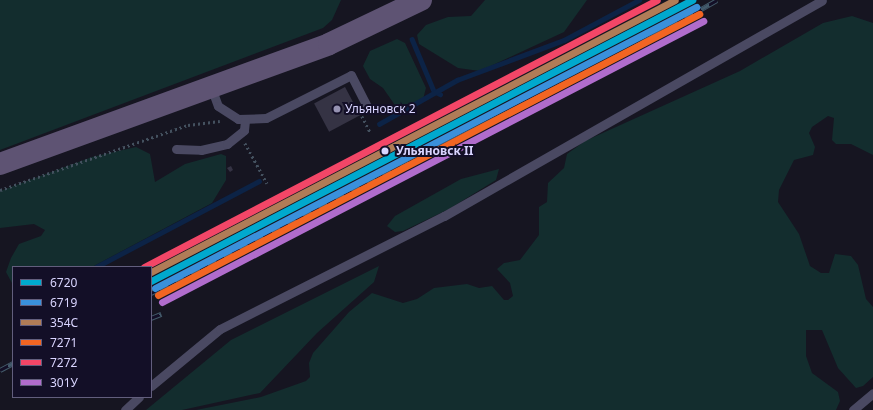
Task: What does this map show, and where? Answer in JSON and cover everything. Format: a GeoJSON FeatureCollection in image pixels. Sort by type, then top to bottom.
{"type":"FeatureCollection","features":[{"type":"Feature","properties":{"kind":"main road"},"geometry":{"type":"LineString","coordinates":[[0,164],[210,86],[329,44],[421,0]]}},
{"type":"Feature","properties":{"kind":"lane"},"geometry":{"type":"LineString","coordinates":[[152,385],[220,329],[444,216],[822,0]]}},
{"type":"Feature","properties":{"kind":"lane"},"geometry":{"type":"LineString","coordinates":[[210,86],[218,106],[230,117],[245,120],[266,118],[351,75],[366,105]]}},
{"type":"Feature","properties":{"kind":"lane"},"geometry":{"type":"LineString","coordinates":[[176,149],[201,150],[227,144],[244,130],[245,120]]}},
{"type":"Feature","properties":{"kind":"lane"},"geometry":{"type":"LineString","coordinates":[[853,410],[873,393]]}},
{"type":"Feature","properties":{"kind":"lane"},"geometry":{"type":"LineString","coordinates":[[125,410],[138,398]]}},
{"type":"Feature","properties":{"kind":"path"},"geometry":{"type":"LineString","coordinates":[[361,114],[369,130]]}},
{"type":"Feature","properties":{"kind":"path"},"geometry":{"type":"LineString","coordinates":[[0,190],[188,125],[215,123],[230,117]]}},
{"type":"Feature","properties":{"kind":"path"},"geometry":{"type":"LineString","coordinates":[[249,149],[266,181]]}},
{"type":"Feature","properties":{"kind":"green space"},"geometry":{"type":"Polygon","coordinates":[[[0,0],[341,0],[332,20],[323,28],[0,150],[0,0]]]}},
{"type":"Feature","properties":{"kind":"green space"},"geometry":{"type":"Polygon","coordinates":[[[485,0],[587,0],[564,32],[480,71],[458,68],[419,44],[417,35],[426,25],[448,17],[471,16],[485,0]]]}},
{"type":"Feature","properties":{"kind":"green space"},"geometry":{"type":"Polygon","coordinates":[[[852,16],[873,23],[873,155],[851,144],[836,144],[832,140],[834,118],[828,116],[812,127],[809,133],[815,147],[813,155],[794,160],[779,190],[778,202],[799,234],[810,266],[821,273],[829,273],[835,254],[851,256],[858,265],[866,299],[873,307],[873,377],[863,386],[856,388],[838,368],[822,330],[806,330],[806,356],[812,373],[838,392],[840,401],[836,410],[196,410],[261,397],[306,381],[310,377],[309,363],[313,353],[349,312],[372,293],[403,303],[417,299],[434,288],[467,284],[479,288],[492,286],[504,300],[508,300],[513,296],[510,283],[497,269],[504,263],[520,260],[539,235],[539,207],[547,202],[548,183],[564,168],[567,154],[585,141],[740,71],[823,23],[852,16]]]}},
{"type":"Feature","properties":{"kind":"green space"},"geometry":{"type":"Polygon","coordinates":[[[397,39],[405,43],[426,88],[422,103],[405,110],[397,108],[383,88],[370,79],[363,66],[370,51],[397,39]]]}},
{"type":"Feature","properties":{"kind":"green space"},"geometry":{"type":"Polygon","coordinates":[[[136,147],[150,154],[155,182],[185,164],[221,154],[226,156],[226,180],[212,203],[94,266],[12,266],[12,283],[6,272],[11,258],[19,244],[41,236],[45,230],[34,224],[0,228],[0,191],[92,157],[136,147]]]}},
{"type":"Feature","properties":{"kind":"green space"},"geometry":{"type":"Polygon","coordinates":[[[499,169],[496,180],[449,209],[403,231],[395,232],[387,226],[395,216],[461,179],[499,169]]]}},
{"type":"Feature","properties":{"kind":"green space"},"geometry":{"type":"Polygon","coordinates":[[[379,266],[374,282],[317,333],[260,393],[182,410],[146,410],[231,340],[379,266]]]}},
{"type":"Feature","properties":{"kind":"building","name":"Ульяновск 2"},"geometry":{"type":"Polygon","coordinates":[[[345,87],[360,115],[329,132],[314,103],[345,87]]]}},
{"type":"Feature","properties":{"kind":"building"},"geometry":{"type":"Polygon","coordinates":[[[231,166],[233,170],[230,172],[227,168],[231,166]]]}},
{"type":"Feature","properties":{"kind":"waterway"},"geometry":{"type":"LineString","coordinates":[[379,124],[457,80],[564,40],[639,0]]}},
{"type":"Feature","properties":{"kind":"waterway"},"geometry":{"type":"LineString","coordinates":[[412,39],[434,91],[440,94]]}},
{"type":"Feature","properties":{"kind":"waterway"},"geometry":{"type":"LineString","coordinates":[[98,266],[259,181]]}},
{"type":"Feature","properties":{"kind":"railway"},"geometry":{"type":"LineString","coordinates":[[152,292],[615,58],[717,0]]}},
{"type":"Feature","properties":{"kind":"railway"},"geometry":{"type":"LineString","coordinates":[[152,318],[161,314]]}},
{"type":"Feature","properties":{"kind":"railway"},"geometry":{"type":"LineString","coordinates":[[0,370],[12,364]]}},
{"type":"Feature","properties":{"kind":"transit line","name":"7272"},"geometry":{"type":"LineString","coordinates":[[146,266],[657,0]]}},
{"type":"Feature","properties":{"kind":"transit line","name":"354С"},"geometry":{"type":"LineString","coordinates":[[152,271],[675,0]]}},
{"type":"Feature","properties":{"kind":"transit line","name":"6720"},"geometry":{"type":"LineString","coordinates":[[152,280],[692,0]]}},
{"type":"Feature","properties":{"kind":"transit line","name":"6719"},"geometry":{"type":"LineString","coordinates":[[155,288],[696,7]]}},
{"type":"Feature","properties":{"kind":"transit line","name":"7271"},"geometry":{"type":"LineString","coordinates":[[158,295],[699,14]]}},
{"type":"Feature","properties":{"kind":"transit line","name":"301У"},"geometry":{"type":"LineString","coordinates":[[162,302],[703,21]]}},
{"type":"Feature","properties":{"kind":"place","name":"Ульяновск 2"},"geometry":{"type":"Point","coordinates":[337,109]}},
{"type":"Feature","properties":{"kind":"place","name":"Ульяновск II"},"geometry":{"type":"Point","coordinates":[385,151]}}]}
